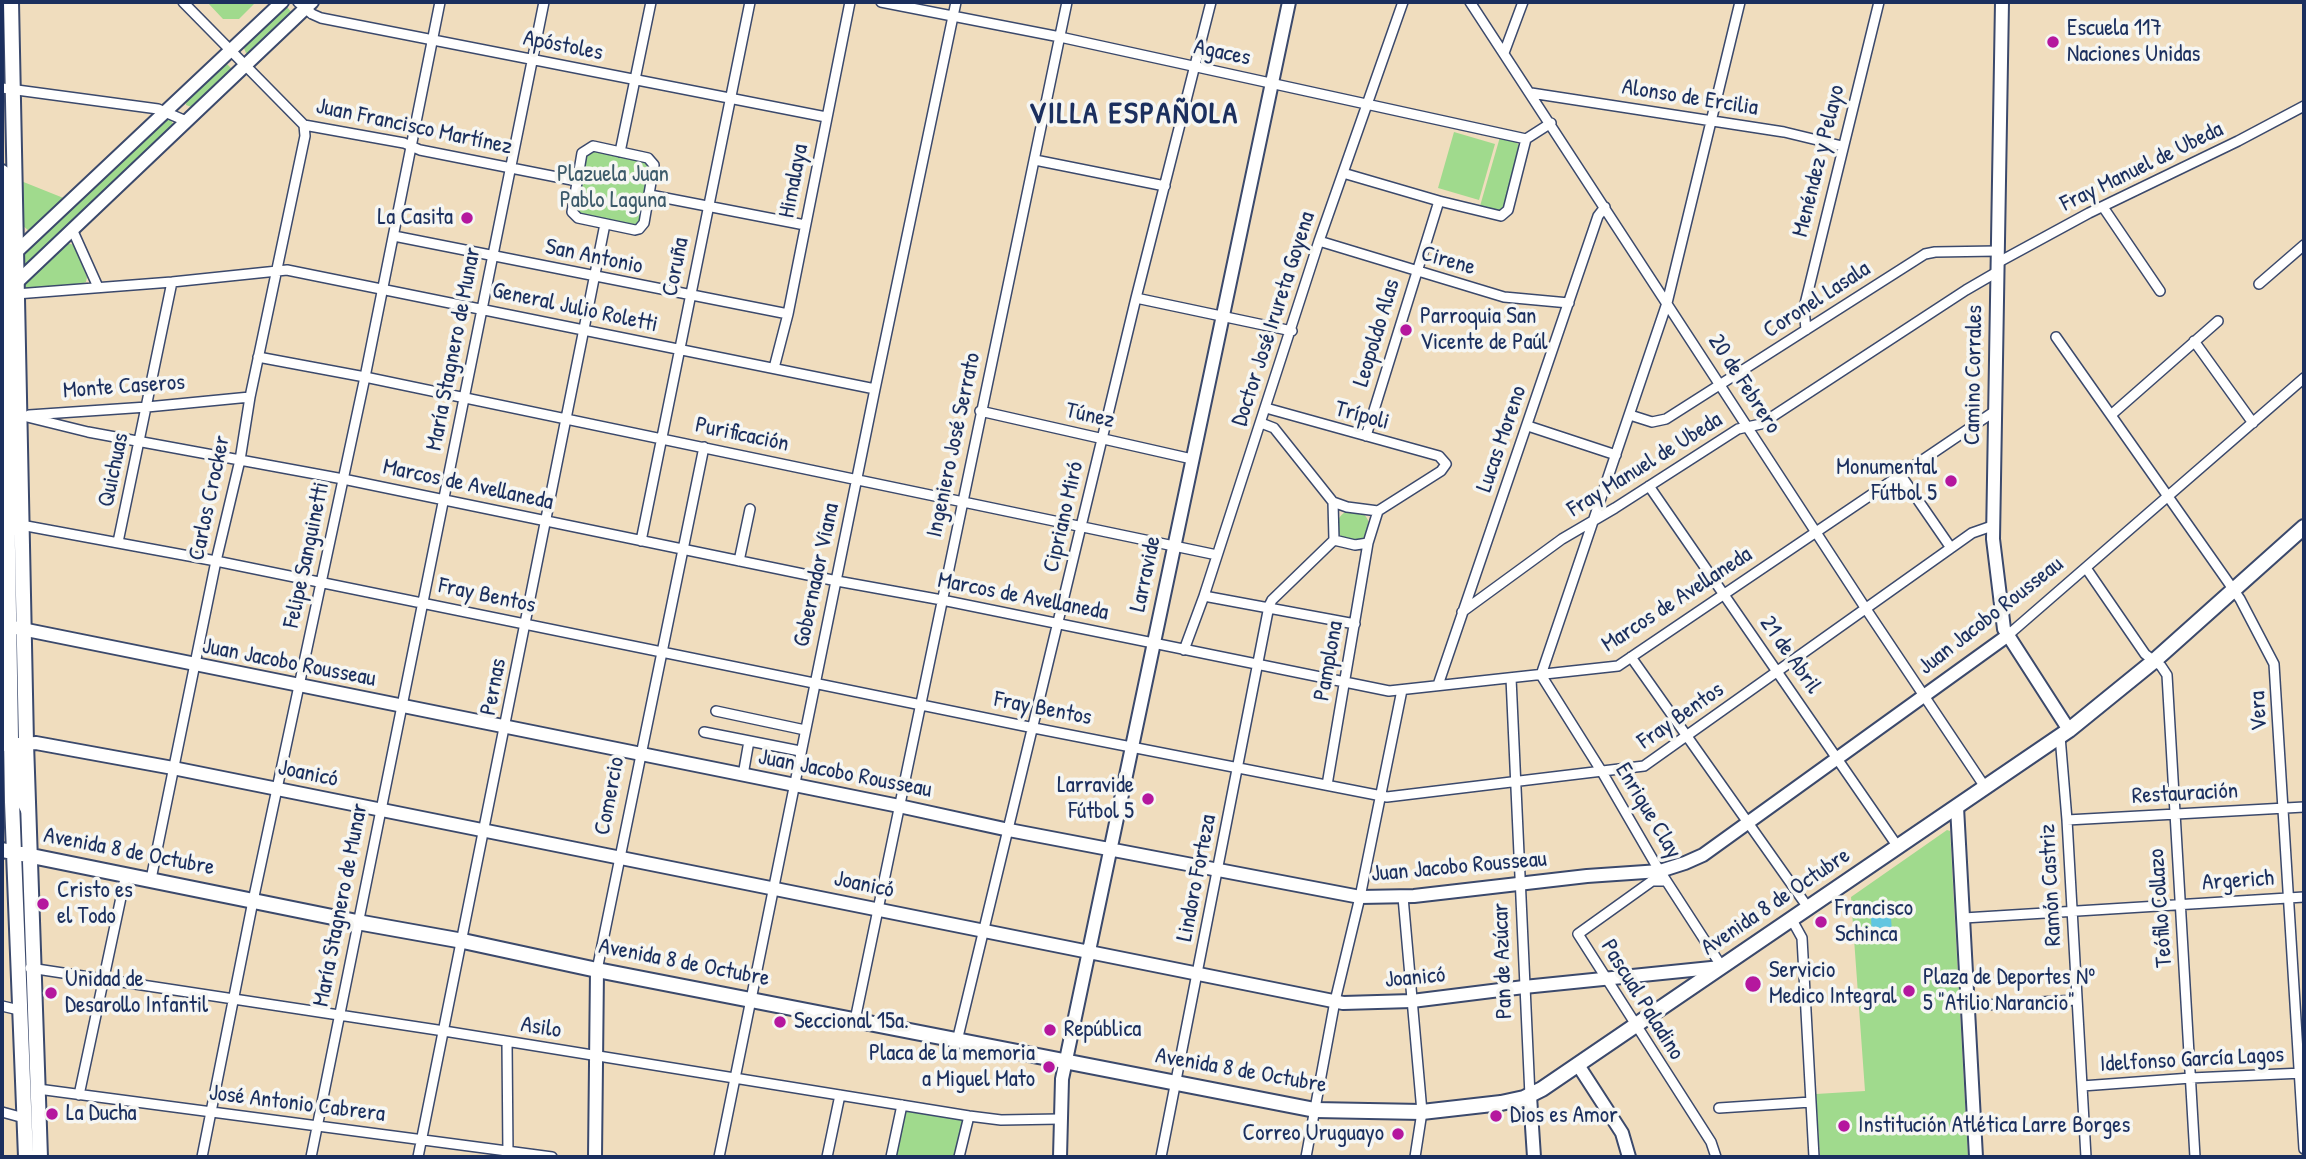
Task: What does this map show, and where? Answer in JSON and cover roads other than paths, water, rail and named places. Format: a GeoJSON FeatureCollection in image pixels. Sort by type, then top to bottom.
{"type":"FeatureCollection","features":[{"type":"Feature","properties":{"kind":"main road"},"geometry":{"type":"LineString","coordinates":[[9,293],[3,266],[7,247],[7,88],[11,2]]}},
{"type":"Feature","properties":{"kind":"main road"},"geometry":{"type":"LineString","coordinates":[[2,172],[9,293],[7,550],[13,562],[16,621],[11,628],[13,745],[8,851],[17,966],[26,1157]]}},
{"type":"Feature","properties":{"kind":"main road"},"geometry":{"type":"LineString","coordinates":[[9,414],[20,478],[21,525],[6,654],[13,745],[28,812],[40,1157]]}},
{"type":"Feature","properties":{"kind":"main road","name":"Avenida 8 de Octubre"},"geometry":{"type":"LineString","coordinates":[[8,851],[597,970],[1315,1110],[1422,1112],[1501,1103],[1530,1096],[1578,1065],[2065,733],[2154,662],[2304,527]]}},
{"type":"Feature","properties":{"kind":"main road"},"geometry":{"type":"LineString","coordinates":[[19,1014],[26,1033],[29,1083],[38,1089]]}},
{"type":"Feature","properties":{"kind":"street","name":"Juan Francisco Martínez"},"geometry":{"type":"LineString","coordinates":[[183,2],[304,125],[404,143],[420,150],[577,181]]}},
{"type":"Feature","properties":{"kind":"street"},"geometry":{"type":"LineString","coordinates":[[7,247],[165,111],[282,2]]}},
{"type":"Feature","properties":{"kind":"street","name":"Felipe Sanguinetti"},"geometry":{"type":"LineString","coordinates":[[202,1157],[253,901],[394,236],[440,2]]}},
{"type":"Feature","properties":{"kind":"street","name":"María Stagnero de Munar"},"geometry":{"type":"LineString","coordinates":[[311,1157],[544,2]]}},
{"type":"Feature","properties":{"kind":"street"},"geometry":{"type":"LineString","coordinates":[[620,152],[651,2]]}},
{"type":"Feature","properties":{"kind":"street","name":"Coruña"},"geometry":{"type":"LineString","coordinates":[[641,541],[750,2]]}},
{"type":"Feature","properties":{"kind":"street","name":"Himalaya"},"geometry":{"type":"LineString","coordinates":[[774,368],[788,314],[850,2]]}},
{"type":"Feature","properties":{"kind":"street","name":"Agaces"},"geometry":{"type":"LineString","coordinates":[[881,2],[1060,37],[1526,139]]}},
{"type":"Feature","properties":{"kind":"street","name":"Gobernador Viana"},"geometry":{"type":"LineString","coordinates":[[719,1157],[800,751],[957,2]]}},
{"type":"Feature","properties":{"kind":"street","name":"Ingeniero José Serrato"},"geometry":{"type":"LineString","coordinates":[[855,1020],[1067,2]]}},
{"type":"Feature","properties":{"kind":"street","name":"Cipriano Miró"},"geometry":{"type":"LineString","coordinates":[[957,1041],[1136,298],[1211,2]]}},
{"type":"Feature","properties":{"kind":"street","name":"Larravide"},"geometry":{"type":"LineString","coordinates":[[1060,1157],[1059,1119],[1065,1061],[1289,2]]}},
{"type":"Feature","properties":{"kind":"street","name":"Doctor José Irureta Goyena"},"geometry":{"type":"LineString","coordinates":[[1184,650],[1292,331],[1319,241],[1403,2]]}},
{"type":"Feature","properties":{"kind":"street","name":"20 de Febrero"},"geometry":{"type":"LineString","coordinates":[[1471,2],[1985,788]]}},
{"type":"Feature","properties":{"kind":"street"},"geometry":{"type":"LineString","coordinates":[[1504,53],[1523,2]]}},
{"type":"Feature","properties":{"kind":"street"},"geometry":{"type":"LineString","coordinates":[[1541,675],[1667,303],[1740,2]]}},
{"type":"Feature","properties":{"kind":"street","name":"Menéndez y Pelayo"},"geometry":{"type":"LineString","coordinates":[[1806,330],[1804,308],[1879,2]]}},
{"type":"Feature","properties":{"kind":"street","name":"Camino Corrales"},"geometry":{"type":"LineString","coordinates":[[2002,2],[1993,526],[2004,629],[2065,733]]}},
{"type":"Feature","properties":{"kind":"street"},"geometry":{"type":"LineString","coordinates":[[9,293],[72,229],[245,66],[305,4]]}},
{"type":"Feature","properties":{"kind":"street","name":"Apóstoles"},"geometry":{"type":"LineString","coordinates":[[305,4],[321,18],[826,117]]}},
{"type":"Feature","properties":{"kind":"street"},"geometry":{"type":"LineString","coordinates":[[7,88],[165,111],[186,121]]}},
{"type":"Feature","properties":{"kind":"street","name":"Alonso de Ercilia"},"geometry":{"type":"LineString","coordinates":[[1531,93],[1784,132],[1842,146]]}},
{"type":"Feature","properties":{"kind":"street","name":"Fray Manuel de Ubeda"},"geometry":{"type":"LineString","coordinates":[[1462,612],[1562,539],[1738,429],[1761,424],[1966,290],[1997,262],[2304,106]]}},
{"type":"Feature","properties":{"kind":"street"},"geometry":{"type":"LineString","coordinates":[[1343,173],[1501,216],[1505,214],[1526,139],[1551,123]]}},
{"type":"Feature","properties":{"kind":"street","name":"Carlos Crocker"},"geometry":{"type":"LineString","coordinates":[[151,879],[216,561],[240,460],[275,272],[305,136],[304,125]]}},
{"type":"Feature","properties":{"kind":"street"},"geometry":{"type":"LineString","coordinates":[[593,146],[620,152],[648,158],[655,168],[644,223],[635,230],[575,216],[572,209],[582,153],[593,146]]}},
{"type":"Feature","properties":{"kind":"street"},"geometry":{"type":"LineString","coordinates":[[1035,160],[1166,186]]}},
{"type":"Feature","properties":{"kind":"street"},"geometry":{"type":"LineString","coordinates":[[650,195],[805,225]]}},
{"type":"Feature","properties":{"kind":"street","name":"Leopoldo Alas"},"geometry":{"type":"LineString","coordinates":[[1366,436],[1439,201]]}},
{"type":"Feature","properties":{"kind":"street","name":"Lucas Moreno"},"geometry":{"type":"LineString","coordinates":[[1438,685],[1598,216],[1605,207]]}},
{"type":"Feature","properties":{"kind":"street"},"geometry":{"type":"LineString","coordinates":[[2103,207],[2160,291]]}},
{"type":"Feature","properties":{"kind":"street","name":"Pernas"},"geometry":{"type":"LineString","coordinates":[[418,1157],[605,224]]}},
{"type":"Feature","properties":{"kind":"street"},"geometry":{"type":"LineString","coordinates":[[72,229],[98,287]]}},
{"type":"Feature","properties":{"kind":"street","name":"San Antonio"},"geometry":{"type":"LineString","coordinates":[[394,236],[788,314]]}},
{"type":"Feature","properties":{"kind":"street","name":"Cirene"},"geometry":{"type":"LineString","coordinates":[[1319,241],[1504,298],[1569,303]]}},
{"type":"Feature","properties":{"kind":"street"},"geometry":{"type":"LineString","coordinates":[[2259,284],[2304,245]]}},
{"type":"Feature","properties":{"kind":"street","name":"Coronel Lasala"},"geometry":{"type":"LineString","coordinates":[[1630,415],[1645,421],[1660,422],[1929,252],[1997,262]]}},
{"type":"Feature","properties":{"kind":"street","name":"General Julio Roletti"},"geometry":{"type":"LineString","coordinates":[[9,293],[172,282],[287,270],[875,389]]}},
{"type":"Feature","properties":{"kind":"street","name":"Quichuas"},"geometry":{"type":"LineString","coordinates":[[118,542],[172,282]]}},
{"type":"Feature","properties":{"kind":"street"},"geometry":{"type":"LineString","coordinates":[[1136,298],[1292,331]]}},
{"type":"Feature","properties":{"kind":"street"},"geometry":{"type":"LineString","coordinates":[[2111,415],[2218,321]]}},
{"type":"Feature","properties":{"kind":"street","name":"Vera"},"geometry":{"type":"LineString","coordinates":[[2056,337],[2233,590],[2269,652],[2276,672],[2304,1149]]}},
{"type":"Feature","properties":{"kind":"street"},"geometry":{"type":"LineString","coordinates":[[2194,341],[2253,423]]}},
{"type":"Feature","properties":{"kind":"street","name":"Purificación"},"geometry":{"type":"LineString","coordinates":[[258,357],[365,376],[1217,555]]}},
{"type":"Feature","properties":{"kind":"street","name":"Juan Jacobo Rousseau"},"geometry":{"type":"LineString","coordinates":[[11,628],[1009,830],[1360,897],[1403,897],[1521,883],[1661,872],[1703,855],[2007,636],[2304,378]]}},
{"type":"Feature","properties":{"kind":"street","name":"Monte Caseros"},"geometry":{"type":"LineString","coordinates":[[9,414],[147,407],[250,397]]}},
{"type":"Feature","properties":{"kind":"street","name":"Trípoli"},"geometry":{"type":"LineString","coordinates":[[1266,408],[1438,456],[1446,464],[1441,471],[1378,511]]}},
{"type":"Feature","properties":{"kind":"street","name":"Túnez"},"geometry":{"type":"LineString","coordinates":[[980,411],[1192,459]]}},
{"type":"Feature","properties":{"kind":"street","name":"Marcos de Avellaneda"},"geometry":{"type":"LineString","coordinates":[[9,414],[1389,691],[1614,667],[1994,411]]}},
{"type":"Feature","properties":{"kind":"street"},"geometry":{"type":"LineString","coordinates":[[1261,423],[1274,428],[1333,502],[1335,540],[1272,600],[1269,606]]}},
{"type":"Feature","properties":{"kind":"street"},"geometry":{"type":"LineString","coordinates":[[1528,426],[1616,455]]}},
{"type":"Feature","properties":{"kind":"street","name":"Comercio"},"geometry":{"type":"LineString","coordinates":[[595,1157],[597,970],[704,447]]}},
{"type":"Feature","properties":{"kind":"street"},"geometry":{"type":"LineString","coordinates":[[1900,474],[1951,548]]}},
{"type":"Feature","properties":{"kind":"street","name":"21 de Abril"},"geometry":{"type":"LineString","coordinates":[[1649,486],[1898,847]]}},
{"type":"Feature","properties":{"kind":"street"},"geometry":{"type":"LineString","coordinates":[[1333,502],[1378,511]]}},
{"type":"Feature","properties":{"kind":"street"},"geometry":{"type":"LineString","coordinates":[[739,561],[750,509]]}},
{"type":"Feature","properties":{"kind":"street","name":"Pamplona"},"geometry":{"type":"LineString","coordinates":[[1327,785],[1368,543],[1378,511]]}},
{"type":"Feature","properties":{"kind":"street","name":"Fray Bentos"},"geometry":{"type":"LineString","coordinates":[[21,525],[422,602],[1034,728],[1132,745],[1387,797],[1644,766],[1951,548],[1978,530],[1993,526]]}},
{"type":"Feature","properties":{"kind":"street"},"geometry":{"type":"LineString","coordinates":[[1335,540],[1352,545],[1368,543]]}},
{"type":"Feature","properties":{"kind":"street","name":"Teófilo Collazo"},"geometry":{"type":"LineString","coordinates":[[2086,568],[2146,654],[2167,675],[2195,1157]]}},
{"type":"Feature","properties":{"kind":"street"},"geometry":{"type":"LineString","coordinates":[[1204,596],[1355,624]]}},
{"type":"Feature","properties":{"kind":"street","name":"Lindoro Forteza"},"geometry":{"type":"LineString","coordinates":[[1161,1157],[1269,606]]}},
{"type":"Feature","properties":{"kind":"street"},"geometry":{"type":"LineString","coordinates":[[1631,657],[1809,908]]}},
{"type":"Feature","properties":{"kind":"street","name":"Enrique Clay"},"geometry":{"type":"LineString","coordinates":[[1541,675],[1722,967]]}},
{"type":"Feature","properties":{"kind":"street","name":"Pan de Azúcar"},"geometry":{"type":"LineString","coordinates":[[1511,678],[1534,1157]]}},
{"type":"Feature","properties":{"kind":"street"},"geometry":{"type":"LineString","coordinates":[[1306,1157],[1335,1002],[1360,897],[1402,690]]}},
{"type":"Feature","properties":{"kind":"street"},"geometry":{"type":"LineString","coordinates":[[716,711],[805,730]]}},
{"type":"Feature","properties":{"kind":"street"},"geometry":{"type":"LineString","coordinates":[[704,732],[800,751]]}},
{"type":"Feature","properties":{"kind":"street","name":"Ramón Castriz"},"geometry":{"type":"LineString","coordinates":[[2065,733],[2067,820],[2086,1157]]}},
{"type":"Feature","properties":{"kind":"street"},"geometry":{"type":"LineString","coordinates":[[743,775],[749,741]]}},
{"type":"Feature","properties":{"kind":"street","name":"Joanicó"},"geometry":{"type":"LineString","coordinates":[[13,745],[36,743],[173,768],[1335,1002],[1412,1001],[1722,967]]}},
{"type":"Feature","properties":{"kind":"street"},"geometry":{"type":"LineString","coordinates":[[1957,807],[1976,1157]]}},
{"type":"Feature","properties":{"kind":"street","name":"Restauración"},"geometry":{"type":"LineString","coordinates":[[2067,820],[2304,807]]}},
{"type":"Feature","properties":{"kind":"street"},"geometry":{"type":"LineString","coordinates":[[1641,872],[1645,879],[1644,886]]}},
{"type":"Feature","properties":{"kind":"street","name":"Pascual Paladino"},"geometry":{"type":"LineString","coordinates":[[1661,872],[1655,880],[1578,934],[1711,1142],[1716,1156]]}},
{"type":"Feature","properties":{"kind":"street"},"geometry":{"type":"LineString","coordinates":[[79,1095],[126,874]]}},
{"type":"Feature","properties":{"kind":"street"},"geometry":{"type":"LineString","coordinates":[[1403,897],[1422,1112],[1415,1157]]}},
{"type":"Feature","properties":{"kind":"street","name":"Argerich"},"geometry":{"type":"LineString","coordinates":[[1964,918],[2304,897]]}},
{"type":"Feature","properties":{"kind":"street"},"geometry":{"type":"LineString","coordinates":[[1792,920],[1802,938],[1814,1157]]}},
{"type":"Feature","properties":{"kind":"street","name":"Asilo"},"geometry":{"type":"LineString","coordinates":[[17,966],[444,1031],[969,1116],[1001,1120],[1059,1119]]}},
{"type":"Feature","properties":{"kind":"street"},"geometry":{"type":"LineString","coordinates":[[1967,1006],[2077,1000]]}},
{"type":"Feature","properties":{"kind":"street"},"geometry":{"type":"LineString","coordinates":[[2,1006],[19,1014]]}},
{"type":"Feature","properties":{"kind":"street"},"geometry":{"type":"LineString","coordinates":[[507,1042],[508,1154]]}},
{"type":"Feature","properties":{"kind":"street"},"geometry":{"type":"LineString","coordinates":[[1578,1065],[1622,1133],[1629,1157]]}},
{"type":"Feature","properties":{"kind":"street","name":"Idelfonso García Lagos"},"geometry":{"type":"LineString","coordinates":[[2082,1086],[2190,1077],[2301,1073]]}},
{"type":"Feature","properties":{"kind":"street","name":"José Antonio Cabrera"},"geometry":{"type":"LineString","coordinates":[[38,1089],[508,1154],[552,1157]]}},
{"type":"Feature","properties":{"kind":"street"},"geometry":{"type":"LineString","coordinates":[[827,1157],[840,1095]]}},
{"type":"Feature","properties":{"kind":"street"},"geometry":{"type":"LineString","coordinates":[[1719,1108],[1811,1101]]}},
{"type":"Feature","properties":{"kind":"street"},"geometry":{"type":"LineString","coordinates":[[891,1157],[902,1105]]}},
{"type":"Feature","properties":{"kind":"street"},"geometry":{"type":"LineString","coordinates":[[2,1112],[24,1118]]}},
{"type":"Feature","properties":{"kind":"street"},"geometry":{"type":"LineString","coordinates":[[959,1157],[969,1116]]}},
{"type":"Feature","properties":{"kind":"water"},"geometry":{"type":"Polygon","coordinates":[[[1890,904],[1892,932],[1872,934],[1870,905],[1890,904]]]}},
{"type":"Feature","properties":{"kind":"place","name":"Escuela 117 Naciones Unidas"},"geometry":{"type":"Point","coordinates":[2053,42]}},
{"type":"Feature","properties":{"kind":"place","name":"La Casita"},"geometry":{"type":"Point","coordinates":[467,218]}},
{"type":"Feature","properties":{"kind":"place","name":"Parroquia San Vicente de Paúl"},"geometry":{"type":"Point","coordinates":[1406,330]}},
{"type":"Feature","properties":{"kind":"place","name":"Monumental Fútbol 5"},"geometry":{"type":"Point","coordinates":[1951,481]}},
{"type":"Feature","properties":{"kind":"place","name":"Larravide Fútbol 5"},"geometry":{"type":"Point","coordinates":[1148,799]}},
{"type":"Feature","properties":{"kind":"place","name":"Cristo es el Todo"},"geometry":{"type":"Point","coordinates":[43,904]}},
{"type":"Feature","properties":{"kind":"place","name":"Francisco Schinca"},"geometry":{"type":"Point","coordinates":[1821,922]}},
{"type":"Feature","properties":{"kind":"place","name":"Servicio Medico Integral"},"geometry":{"type":"Point","coordinates":[1753,984]}},
{"type":"Feature","properties":{"kind":"place","name":"Plaza de Deportes Nº 5 \"Atilio Narancio\""},"geometry":{"type":"Point","coordinates":[1909,991]}},
{"type":"Feature","properties":{"kind":"place","name":"Unidad de Desarollo Infantil"},"geometry":{"type":"Point","coordinates":[51,993]}},
{"type":"Feature","properties":{"kind":"place","name":"Seccional 15a."},"geometry":{"type":"Point","coordinates":[780,1022]}},
{"type":"Feature","properties":{"kind":"place","name":"República"},"geometry":{"type":"Point","coordinates":[1050,1030]}},
{"type":"Feature","properties":{"kind":"place","name":"Placa de la memoria a Miguel Mato"},"geometry":{"type":"Point","coordinates":[1049,1067]}},
{"type":"Feature","properties":{"kind":"place","name":"La Ducha"},"geometry":{"type":"Point","coordinates":[52,1114]}},
{"type":"Feature","properties":{"kind":"place","name":"Dios es Amor"},"geometry":{"type":"Point","coordinates":[1496,1116]}},
{"type":"Feature","properties":{"kind":"place","name":"Institución Atlética Larre Borges"},"geometry":{"type":"Point","coordinates":[1844,1126]}},
{"type":"Feature","properties":{"kind":"place","name":"Correo Uruguayo"},"geometry":{"type":"Point","coordinates":[1398,1134]}},
{"type":"Feature","properties":{"kind":"district","name":"VILLA ESPAÑOLA"},"geometry":{"type":"Point","coordinates":[1134,115]}},
{"type":"Feature","properties":{"kind":"park label","name":"Plazuela Juan Pablo Laguna"},"geometry":{"type":"Point","coordinates":[613,188]}}]}
